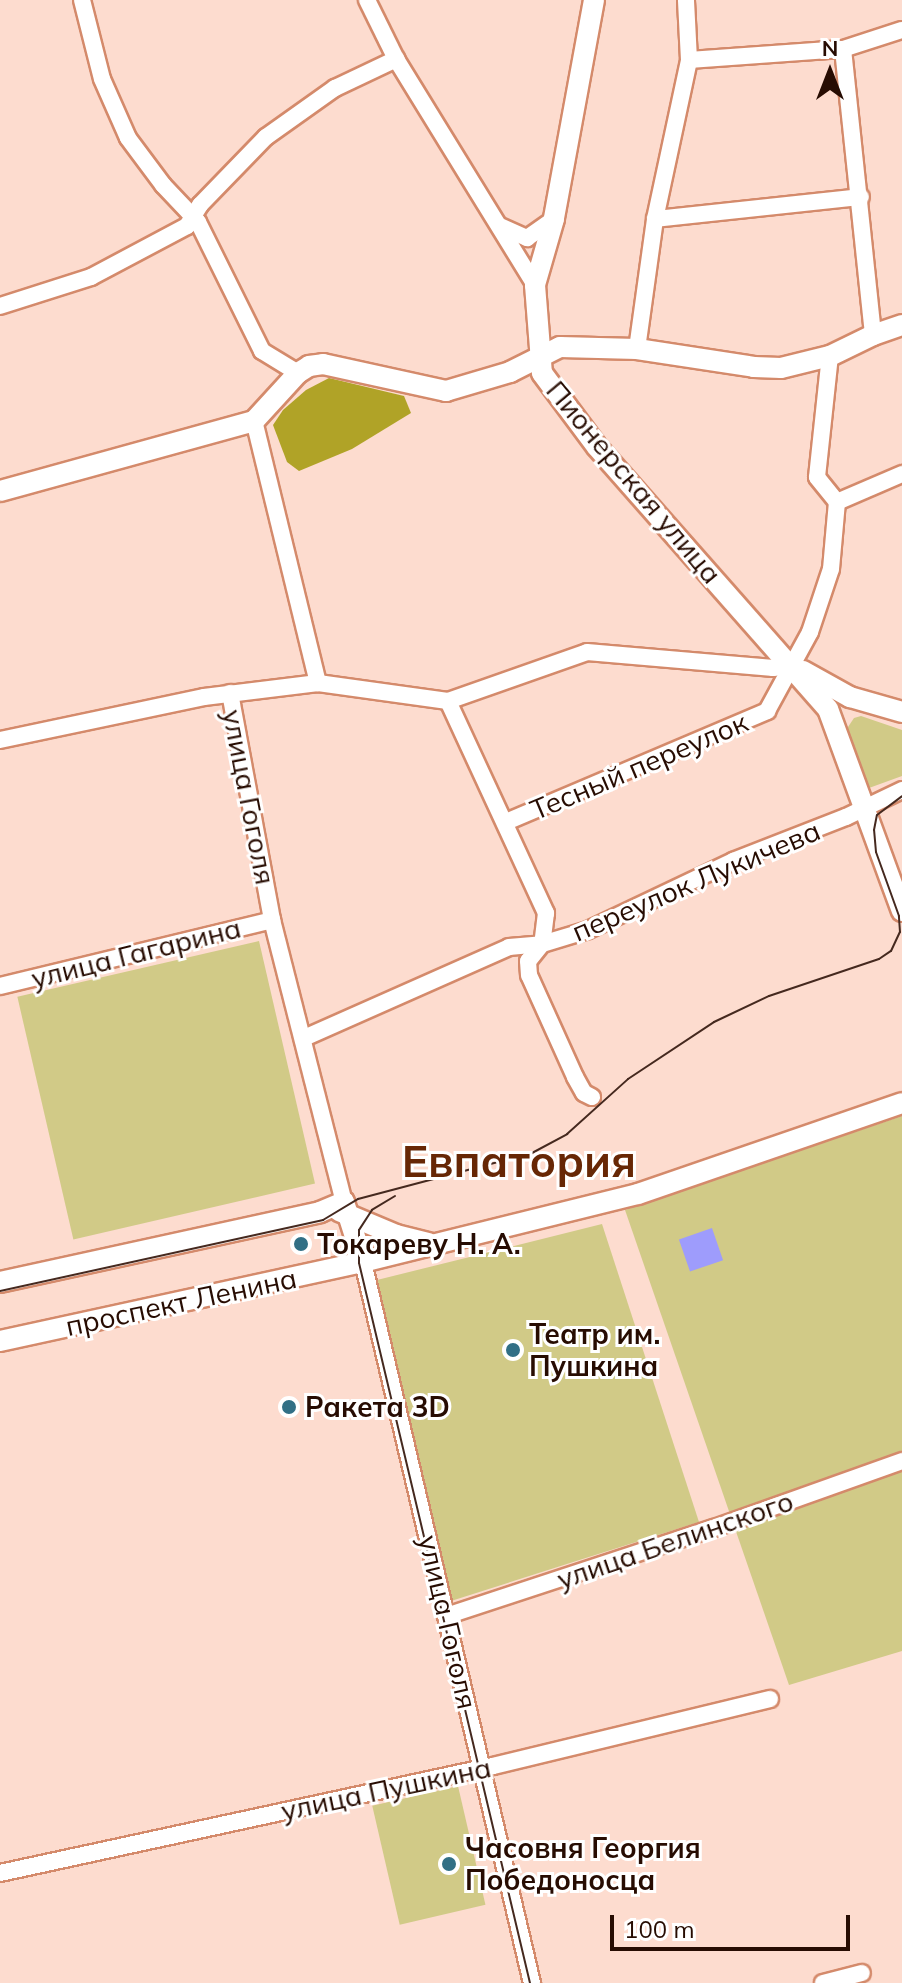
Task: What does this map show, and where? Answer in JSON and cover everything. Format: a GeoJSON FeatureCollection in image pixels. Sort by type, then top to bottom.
{"type":"FeatureCollection","features":[{"type":"Feature","properties":{"kind":"street"},"geometry":{"type":"LineString","coordinates":[[82,0],[102,79],[128,138],[193,217],[262,351],[298,373]]}},
{"type":"Feature","properties":{"kind":"street"},"geometry":{"type":"LineString","coordinates":[[367,0],[396,59],[535,285]]}},
{"type":"Feature","properties":{"kind":"street","name":"Пионерская улица"},"geometry":{"type":"LineString","coordinates":[[594,0],[554,219],[535,285],[538,359],[542,373],[597,447],[793,665],[828,709],[902,911]]}},
{"type":"Feature","properties":{"kind":"street"},"geometry":{"type":"LineString","coordinates":[[637,349],[655,219],[689,60],[686,0]]}},
{"type":"Feature","properties":{"kind":"street"},"geometry":{"type":"LineString","coordinates":[[689,60],[843,49],[902,30]]}},
{"type":"Feature","properties":{"kind":"street"},"geometry":{"type":"LineString","coordinates":[[843,49],[861,197],[873,335]]}},
{"type":"Feature","properties":{"kind":"street"},"geometry":{"type":"LineString","coordinates":[[0,306],[91,277],[187,226],[226,176],[291,117],[335,88],[396,59]]}},
{"type":"Feature","properties":{"kind":"street"},"geometry":{"type":"LineString","coordinates":[[655,219],[861,197]]}},
{"type":"Feature","properties":{"kind":"street"},"geometry":{"type":"LineString","coordinates":[[495,223],[527,238],[554,219]]}},
{"type":"Feature","properties":{"kind":"street"},"geometry":{"type":"LineString","coordinates":[[0,491],[254,421],[298,373],[323,364],[446,391],[510,372],[560,347],[637,349],[754,367],[781,368],[830,356],[902,325]]}},
{"type":"Feature","properties":{"kind":"street"},"geometry":{"type":"LineString","coordinates":[[830,356],[817,477],[837,502],[902,474]]}},
{"type":"Feature","properties":{"kind":"street"},"geometry":{"type":"LineString","coordinates":[[254,421],[318,683]]}},
{"type":"Feature","properties":{"kind":"street","name":"Тесный переулок"},"geometry":{"type":"LineString","coordinates":[[506,822],[767,711],[810,632],[831,569],[837,502]]}},
{"type":"Feature","properties":{"kind":"street"},"geometry":{"type":"LineString","coordinates":[[592,1097],[584,1093],[575,1077],[529,975],[528,961],[542,944],[546,913],[448,701],[587,652],[773,668],[793,665],[850,697],[902,712]]}},
{"type":"Feature","properties":{"kind":"street","name":"улица Гоголя"},"geometry":{"type":"LineString","coordinates":[[346,1207],[272,920],[230,693],[318,683],[448,701]]}},
{"type":"Feature","properties":{"kind":"street"},"geometry":{"type":"LineString","coordinates":[[0,740],[230,693]]}},
{"type":"Feature","properties":{"kind":"street"},"geometry":{"type":"LineString","coordinates":[[828,709],[850,697]]}},
{"type":"Feature","properties":{"kind":"street","name":"переулок Лукичева"},"geometry":{"type":"LineString","coordinates":[[304,1038],[509,947],[542,944],[588,930],[733,861],[902,790]]}},
{"type":"Feature","properties":{"kind":"street","name":"улица Гагарина"},"geometry":{"type":"LineString","coordinates":[[0,986],[272,920]]}},
{"type":"Feature","properties":{"kind":"street","name":"проспект Ленина"},"geometry":{"type":"LineString","coordinates":[[0,1341],[363,1262],[638,1194],[902,1103]]}},
{"type":"Feature","properties":{"kind":"street"},"geometry":{"type":"LineString","coordinates":[[346,1207],[396,1235],[433,1244]]}},
{"type":"Feature","properties":{"kind":"street"},"geometry":{"type":"LineString","coordinates":[[346,1207],[363,1262]]}},
{"type":"Feature","properties":{"kind":"street","name":"проспект Ленина"},"geometry":{"type":"LineString","coordinates":[[0,1282],[346,1207]]}},
{"type":"Feature","properties":{"kind":"street","name":"улица Гоголя"},"geometry":{"type":"LineString","coordinates":[[363,1262],[532,1983]]}},
{"type":"Feature","properties":{"kind":"street","name":"улица Белинского"},"geometry":{"type":"LineString","coordinates":[[446,1616],[734,1521],[902,1461]]}},
{"type":"Feature","properties":{"kind":"street","name":"улица Пушкина"},"geometry":{"type":"LineString","coordinates":[[0,1873],[482,1768],[770,1699]]}},
{"type":"Feature","properties":{"kind":"street"},"geometry":{"type":"LineString","coordinates":[[823,1983],[862,1973]]}},
{"type":"Feature","properties":{"kind":"shaded area"},"geometry":{"type":"Polygon","coordinates":[[[329,378],[404,396],[411,413],[352,449],[299,471],[287,462],[273,425],[283,410],[306,390],[329,378]]]}},
{"type":"Feature","properties":{"kind":"shaded area"},"geometry":{"type":"Polygon","coordinates":[[[861,716],[902,730],[902,776],[869,788],[846,730],[854,718],[861,716]]]}},
{"type":"Feature","properties":{"kind":"shaded area"},"geometry":{"type":"Polygon","coordinates":[[[259,941],[315,1184],[73,1239],[17,997],[259,941]]]}},
{"type":"Feature","properties":{"kind":"shaded area"},"geometry":{"type":"Polygon","coordinates":[[[902,1116],[902,1651],[789,1685],[625,1210],[902,1116]]]}},
{"type":"Feature","properties":{"kind":"shaded area"},"geometry":{"type":"Polygon","coordinates":[[[602,1224],[699,1522],[451,1601],[377,1280],[602,1224]]]}},
{"type":"Feature","properties":{"kind":"shaded area"},"geometry":{"type":"Polygon","coordinates":[[[712,1228],[723,1260],[690,1272],[679,1239],[712,1228]]]}},
{"type":"Feature","properties":{"kind":"shaded area"},"geometry":{"type":"Polygon","coordinates":[[[458,1786],[485,1905],[400,1925],[372,1806],[458,1786]]]}},
{"type":"Feature","properties":{"kind":"tram line"},"geometry":{"type":"LineString","coordinates":[[0,1291],[323,1220],[358,1199],[532,1153],[567,1134],[628,1079],[714,1022],[769,996],[879,959],[891,951],[900,932],[899,916],[876,852],[874,830],[877,815],[902,796]]}},
{"type":"Feature","properties":{"kind":"tram line"},"geometry":{"type":"LineString","coordinates":[[395,1196],[372,1210],[359,1230],[359,1263],[530,1983]]}},
{"type":"Feature","properties":{"kind":"place","name":"Токареву Н. А."},"geometry":{"type":"Point","coordinates":[301,1244]}},
{"type":"Feature","properties":{"kind":"place","name":"Театр им. Пушкина"},"geometry":{"type":"Point","coordinates":[513,1350]}},
{"type":"Feature","properties":{"kind":"place","name":"Ракета 3D"},"geometry":{"type":"Point","coordinates":[289,1407]}},
{"type":"Feature","properties":{"kind":"place","name":"Часовня Георгия Победоносца"},"geometry":{"type":"Point","coordinates":[449,1864]}},
{"type":"Feature","properties":{"kind":"district","name":"Евпатория"},"geometry":{"type":"Point","coordinates":[519,1161]}}]}
